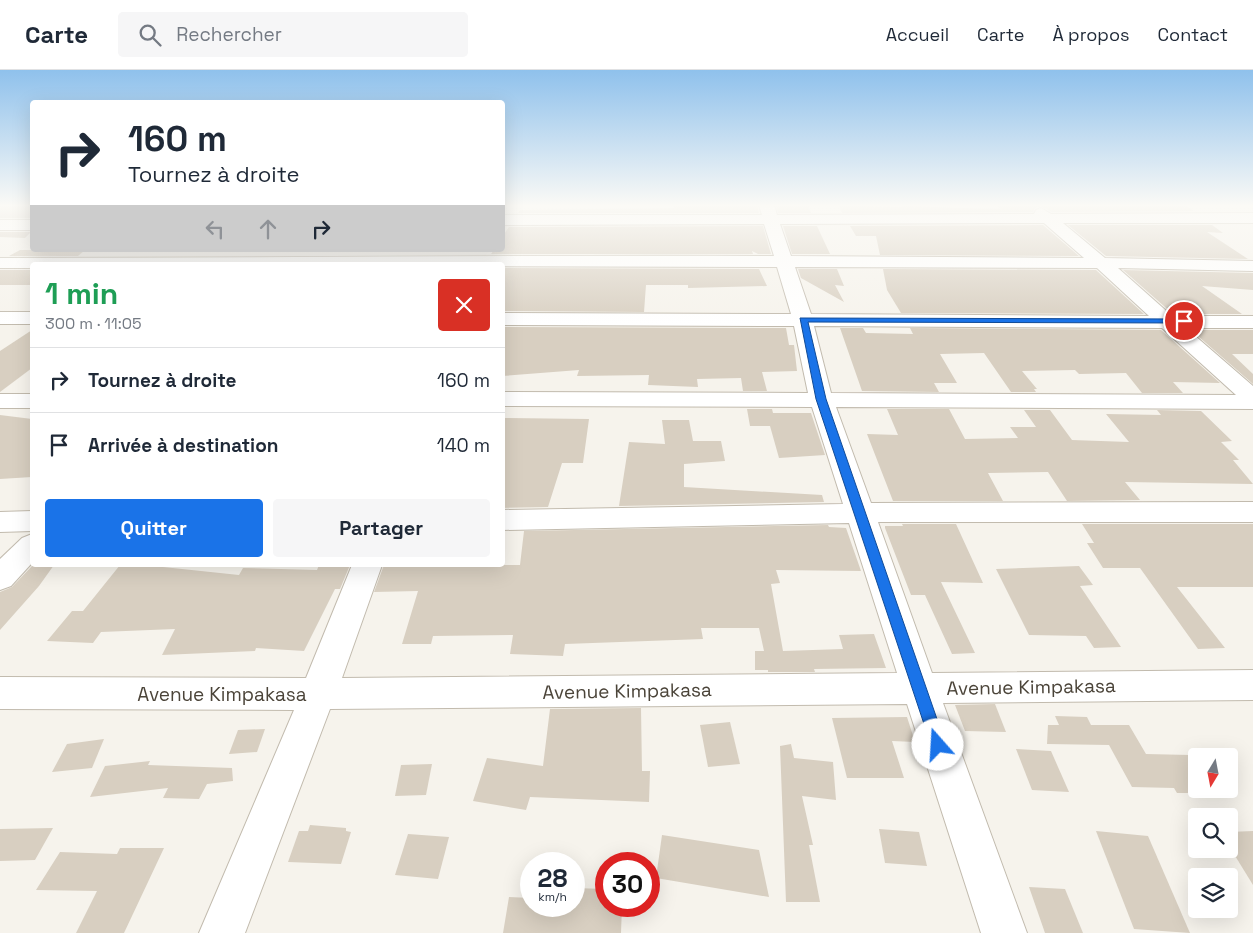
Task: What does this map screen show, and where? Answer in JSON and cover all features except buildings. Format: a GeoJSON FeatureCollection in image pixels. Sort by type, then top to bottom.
{"type":"FeatureCollection","features":[{"type":"Feature","properties":{"kind":"street"},"geometry":{"type":"LineString","coordinates":[[779,245],[803,320],[821,399],[1004,933]]}},
{"type":"Feature","properties":{"kind":"street"},"geometry":{"type":"LineString","coordinates":[[1079,245],[1253,398]]}},
{"type":"Feature","properties":{"kind":"street"},"geometry":{"type":"LineString","coordinates":[[144,262],[486,258],[1253,266]]}},
{"type":"Feature","properties":{"kind":"street"},"geometry":{"type":"LineString","coordinates":[[0,264],[30,264]]}},
{"type":"Feature","properties":{"kind":"street"},"geometry":{"type":"LineString","coordinates":[[0,318],[30,318]]}},
{"type":"Feature","properties":{"kind":"street"},"geometry":{"type":"LineString","coordinates":[[505,319],[1253,322]]}},
{"type":"Feature","properties":{"kind":"street"},"geometry":{"type":"LineString","coordinates":[[505,399],[1253,402]]}},
{"type":"Feature","properties":{"kind":"street"},"geometry":{"type":"LineString","coordinates":[[0,400],[30,401]]}},
{"type":"Feature","properties":{"kind":"street"},"geometry":{"type":"LineString","coordinates":[[505,520],[861,513],[1253,512]]}},
{"type":"Feature","properties":{"kind":"street"},"geometry":{"type":"LineString","coordinates":[[0,522],[30,521]]}},
{"type":"Feature","properties":{"kind":"street"},"geometry":{"type":"LineString","coordinates":[[0,578],[30,547]]}},
{"type":"Feature","properties":{"kind":"street"},"geometry":{"type":"LineString","coordinates":[[222,933],[318,694],[366,567]]}},
{"type":"Feature","properties":{"kind":"street","name":"Avenue Kimpakasa"},"geometry":{"type":"LineString","coordinates":[[0,693],[318,694],[1253,685]]}},
{"type":"Feature","properties":{"kind":"route"},"geometry":{"type":"LineString","coordinates":[[938,745],[821,399],[803,320],[1184,321]]}}]}
